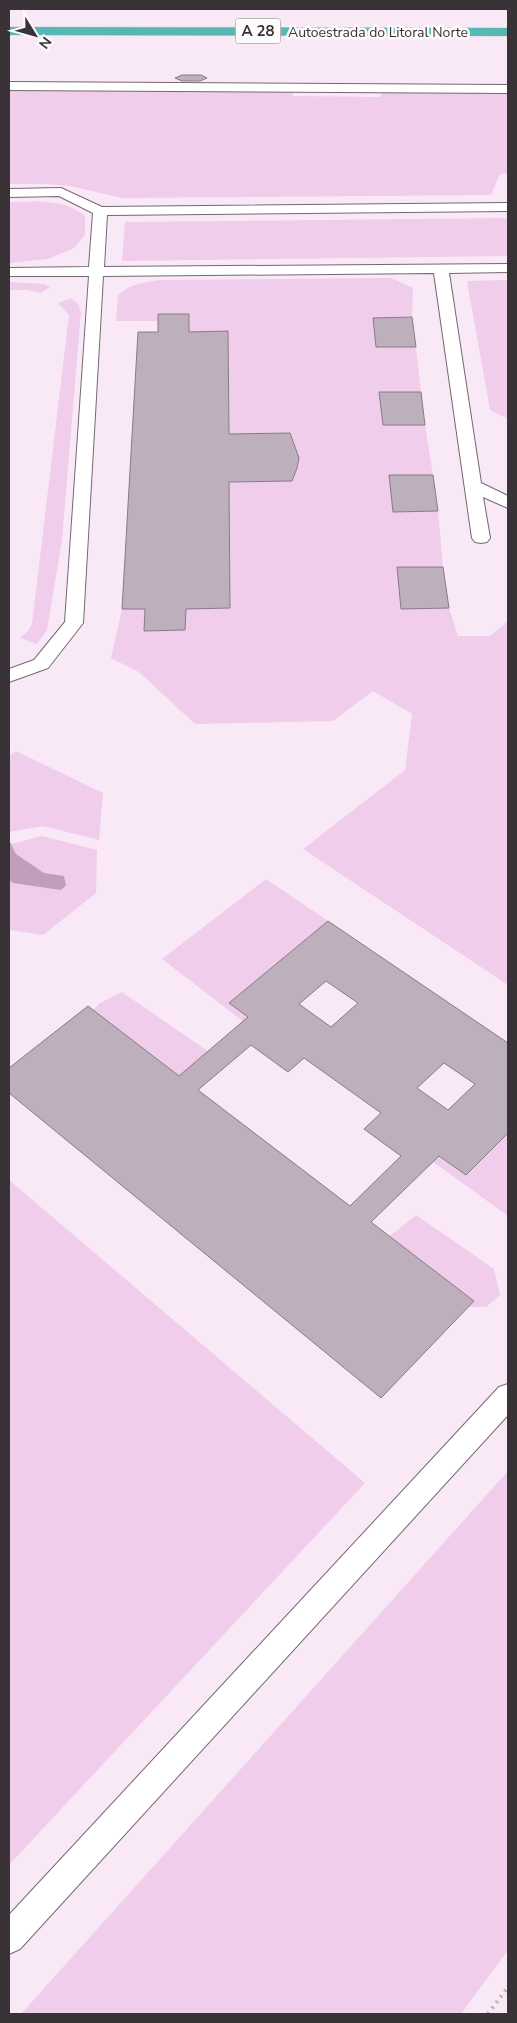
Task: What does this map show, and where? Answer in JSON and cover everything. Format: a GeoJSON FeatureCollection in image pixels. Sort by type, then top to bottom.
{"type":"FeatureCollection","features":[{"type":"Feature","properties":{"kind":"highway","name":"Autoestrada do Litoral Norte"},"geometry":{"type":"LineString","coordinates":[[9,31],[508,32]]}},
{"type":"Feature","properties":{"kind":"lane"},"geometry":{"type":"LineString","coordinates":[[9,86],[508,89]]}},
{"type":"Feature","properties":{"kind":"lane"},"geometry":{"type":"LineString","coordinates":[[9,193],[61,192],[100,211],[508,207]]}},
{"type":"Feature","properties":{"kind":"lane"},"geometry":{"type":"LineString","coordinates":[[9,676],[41,664],[74,623],[100,211]]}},
{"type":"Feature","properties":{"kind":"lane"},"geometry":{"type":"LineString","coordinates":[[9,272],[508,268]]}},
{"type":"Feature","properties":{"kind":"lane"},"geometry":{"type":"LineString","coordinates":[[441,269],[481,538]]}},
{"type":"Feature","properties":{"kind":"lane"},"geometry":{"type":"LineString","coordinates":[[473,485],[508,503]]}},
{"type":"Feature","properties":{"kind":"lane"},"geometry":{"type":"LineString","coordinates":[[9,1938],[508,1396]]}},
{"type":"Feature","properties":{"kind":"path"},"geometry":{"type":"LineString","coordinates":[[488,2014],[508,1987]]}},
{"type":"Feature","properties":{"kind":"shaded area"},"geometry":{"type":"Polygon","coordinates":[[[9,89],[292,92],[293,96],[381,97],[382,92],[508,93],[508,174],[500,174],[491,195],[122,198],[70,186],[9,184],[9,89]]]}},
{"type":"Feature","properties":{"kind":"shaded area"},"geometry":{"type":"Polygon","coordinates":[[[9,202],[49,202],[68,206],[85,216],[85,235],[74,248],[48,259],[9,263],[9,202]]]}},
{"type":"Feature","properties":{"kind":"shaded area"},"geometry":{"type":"Polygon","coordinates":[[[507,218],[508,256],[122,261],[125,222],[507,218]]]}},
{"type":"Feature","properties":{"kind":"shaded area"},"geometry":{"type":"Polygon","coordinates":[[[391,278],[413,288],[412,317],[374,318],[376,347],[416,347],[421,392],[380,392],[383,425],[425,425],[433,475],[389,475],[394,512],[438,511],[443,567],[402,609],[449,608],[458,636],[490,636],[508,621],[508,985],[303,849],[405,770],[412,714],[373,691],[333,721],[195,724],[139,672],[111,658],[122,609],[145,609],[145,631],[185,630],[186,609],[230,608],[229,482],[292,481],[297,463],[295,446],[290,433],[229,434],[228,331],[189,332],[189,314],[158,314],[158,321],[116,321],[118,295],[132,286],[160,280],[391,278]]]}},
{"type":"Feature","properties":{"kind":"shaded area"},"geometry":{"type":"Polygon","coordinates":[[[508,280],[508,419],[490,410],[467,281],[508,280]]]}},
{"type":"Feature","properties":{"kind":"shaded area"},"geometry":{"type":"Polygon","coordinates":[[[9,282],[44,284],[50,287],[41,293],[27,290],[9,290],[9,282]]]}},
{"type":"Feature","properties":{"kind":"shaded area"},"geometry":{"type":"Polygon","coordinates":[[[71,298],[78,304],[81,312],[62,540],[47,630],[37,644],[20,638],[28,631],[32,624],[69,315],[58,303],[71,298]]]}},
{"type":"Feature","properties":{"kind":"shaded area"},"geometry":{"type":"Polygon","coordinates":[[[16,751],[103,793],[99,840],[43,826],[9,832],[9,756],[16,751]]]}},
{"type":"Feature","properties":{"kind":"shaded area"},"geometry":{"type":"Polygon","coordinates":[[[42,836],[97,850],[96,893],[43,935],[9,930],[9,840],[11,844],[42,836]]]}},
{"type":"Feature","properties":{"kind":"shaded area"},"geometry":{"type":"Polygon","coordinates":[[[9,840],[16,854],[44,873],[64,876],[66,885],[61,890],[13,883],[9,880],[9,840]]]}},
{"type":"Feature","properties":{"kind":"shaded area"},"geometry":{"type":"Polygon","coordinates":[[[266,879],[328,921],[229,1003],[248,1017],[244,1022],[162,959],[266,879]]]}},
{"type":"Feature","properties":{"kind":"shaded area"},"geometry":{"type":"Polygon","coordinates":[[[122,992],[209,1052],[179,1076],[93,1010],[100,1003],[122,992]]]}},
{"type":"Feature","properties":{"kind":"shaded area"},"geometry":{"type":"Polygon","coordinates":[[[508,1133],[508,1216],[432,1161],[439,1156],[466,1175],[508,1133]]]}},
{"type":"Feature","properties":{"kind":"shaded area"},"geometry":{"type":"Polygon","coordinates":[[[9,1180],[365,1483],[9,1865],[9,1180]]]}},
{"type":"Feature","properties":{"kind":"shaded area"},"geometry":{"type":"Polygon","coordinates":[[[416,1215],[494,1269],[500,1295],[486,1307],[467,1307],[473,1300],[390,1236],[416,1215]]]}},
{"type":"Feature","properties":{"kind":"shaded area"},"geometry":{"type":"Polygon","coordinates":[[[508,1471],[508,1950],[461,2014],[21,2014],[508,1471]]]}},
{"type":"Feature","properties":{"kind":"building"},"geometry":{"type":"Polygon","coordinates":[[[182,75],[201,75],[207,78],[200,81],[182,81],[175,78],[182,75]]]}},
{"type":"Feature","properties":{"kind":"building"},"geometry":{"type":"Polygon","coordinates":[[[158,314],[189,314],[189,332],[228,331],[229,434],[290,433],[299,458],[292,481],[229,482],[230,608],[186,609],[185,630],[144,631],[145,609],[122,609],[138,332],[158,332],[158,314]]]}},
{"type":"Feature","properties":{"kind":"building"},"geometry":{"type":"Polygon","coordinates":[[[412,317],[416,347],[376,347],[373,318],[412,317]]]}},
{"type":"Feature","properties":{"kind":"building"},"geometry":{"type":"Polygon","coordinates":[[[379,392],[421,392],[425,425],[383,425],[379,392]]]}},
{"type":"Feature","properties":{"kind":"building"},"geometry":{"type":"Polygon","coordinates":[[[389,475],[433,475],[438,511],[393,512],[389,475]]]}},
{"type":"Feature","properties":{"kind":"building"},"geometry":{"type":"Polygon","coordinates":[[[397,567],[443,567],[449,608],[401,609],[397,567]]]}},
{"type":"Feature","properties":{"kind":"building"},"geometry":{"type":"Polygon","coordinates":[[[328,921],[508,1043],[508,1133],[466,1175],[439,1156],[371,1222],[474,1301],[381,1398],[9,1093],[9,1068],[88,1006],[179,1076],[248,1017],[229,1003],[328,921]],[[326,981],[299,1004],[331,1027],[358,1003],[326,981]],[[251,1045],[198,1090],[350,1206],[401,1156],[364,1129],[381,1113],[304,1058],[288,1072],[251,1045]],[[444,1063],[417,1088],[448,1110],[475,1084],[444,1063]]]}}]}
